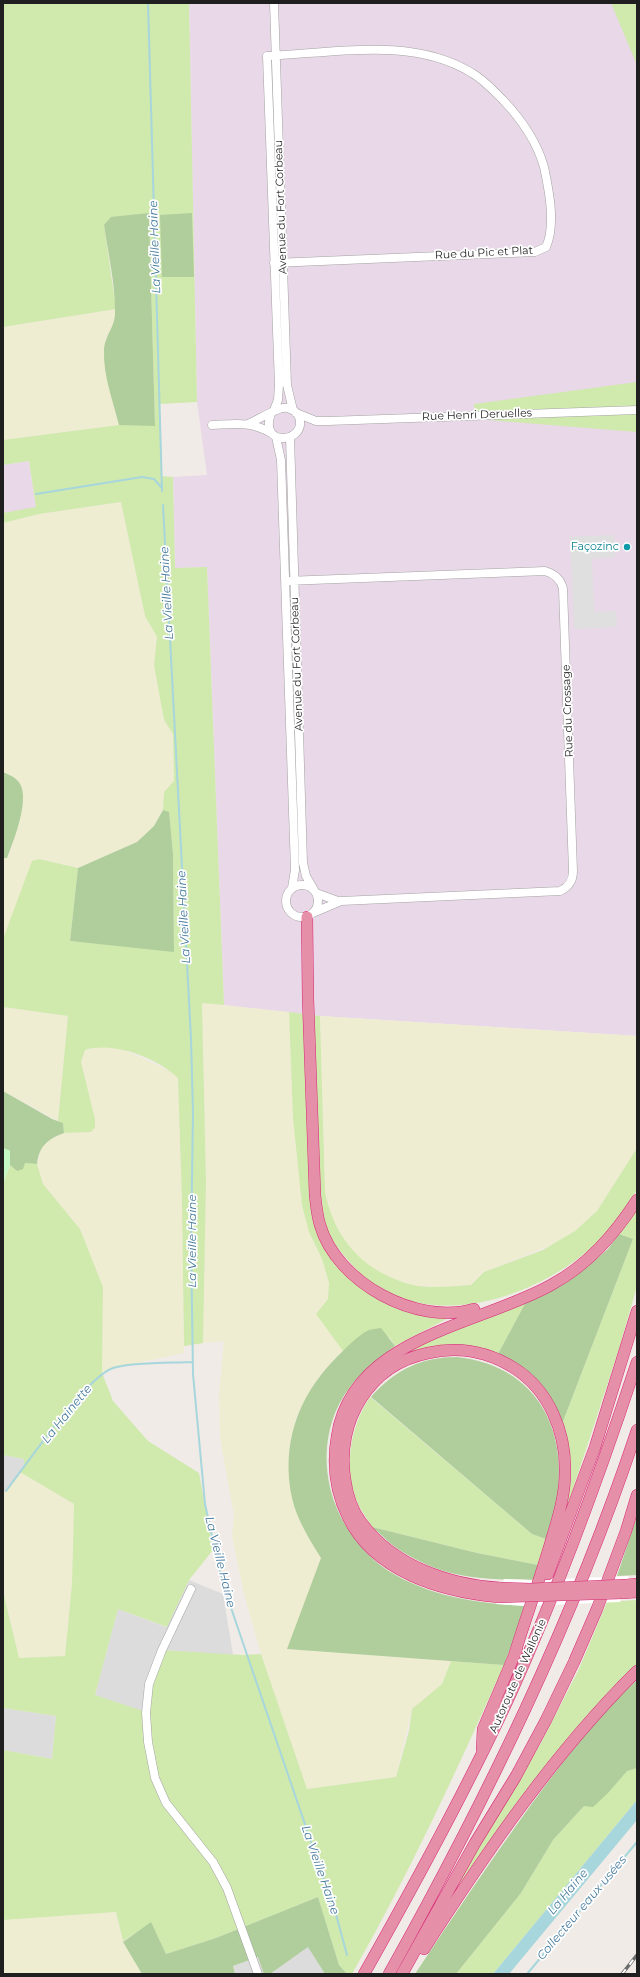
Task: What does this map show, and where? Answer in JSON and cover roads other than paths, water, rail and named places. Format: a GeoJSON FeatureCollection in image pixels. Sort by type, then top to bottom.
{"type":"FeatureCollection","features":[{"type":"Feature","properties":{"kind":"highway"},"geometry":{"type":"LineString","coordinates":[[311,915],[308,998],[315,1195],[320,1226],[327,1241],[337,1258],[365,1285],[384,1298],[403,1305],[422,1310],[462,1313],[495,1303],[510,1303]]}},
{"type":"Feature","properties":{"kind":"highway"},"geometry":{"type":"LineString","coordinates":[[637,1200],[602,1247],[579,1267],[531,1296],[446,1327],[407,1346],[369,1375],[355,1392],[344,1412],[338,1430],[334,1451],[337,1487],[340,1501],[359,1536],[375,1552],[392,1564],[427,1582],[445,1589],[500,1592],[531,1589],[629,1587],[637,1592]]}},
{"type":"Feature","properties":{"kind":"highway"},"geometry":{"type":"LineString","coordinates":[[481,1756],[483,1729],[562,1539],[592,1454],[637,1311]]}},
{"type":"Feature","properties":{"kind":"highway"},"geometry":{"type":"LineString","coordinates":[[500,1592],[439,1577],[395,1556],[375,1538],[360,1521],[346,1489],[343,1467],[343,1446],[347,1428],[354,1410],[369,1388],[393,1367],[421,1354],[450,1350],[465,1350],[492,1356],[511,1366],[529,1380],[548,1403],[558,1425],[564,1448],[564,1491],[548,1550],[514,1656]]}},
{"type":"Feature","properties":{"kind":"highway","name":"Autoroute de Wallonie"},"geometry":{"type":"LineString","coordinates":[[364,1974],[395,1920],[481,1756],[539,1630],[574,1544],[608,1450],[637,1362]]}},
{"type":"Feature","properties":{"kind":"highway","name":"Autoroute de Wallonie"},"geometry":{"type":"LineString","coordinates":[[389,1974],[473,1817],[530,1701],[594,1550],[637,1430]]}},
{"type":"Feature","properties":{"kind":"highway"},"geometry":{"type":"LineString","coordinates":[[402,1974],[475,1843],[516,1776],[546,1720],[574,1662],[597,1609],[626,1531],[637,1495]]}},
{"type":"Feature","properties":{"kind":"highway"},"geometry":{"type":"LineString","coordinates":[[408,1974],[489,1852],[546,1773],[592,1717],[637,1671]]}},
{"type":"Feature","properties":{"kind":"street","name":"Avenue du Fort Corbeau"},"geometry":{"type":"LineString","coordinates":[[274,3],[287,385],[295,412]]}},
{"type":"Feature","properties":{"kind":"street","name":"Rue du Pic et Plat"},"geometry":{"type":"LineString","coordinates":[[267,56],[395,49],[432,56],[471,72],[495,92],[512,109],[527,130],[540,153],[550,202],[550,239],[546,247],[535,252],[274,263]]}},
{"type":"Feature","properties":{"kind":"street","name":"Avenue du Fort Corbeau"},"geometry":{"type":"LineString","coordinates":[[267,56],[278,385],[278,400],[272,412]]}},
{"type":"Feature","properties":{"kind":"street"},"geometry":{"type":"LineString","coordinates":[[212,425],[248,424],[259,426],[274,435],[285,439],[297,431],[300,422],[295,412],[284,407],[248,424]]}},
{"type":"Feature","properties":{"kind":"street","name":"Rue Henri Deruelles"},"geometry":{"type":"LineString","coordinates":[[295,412],[316,421],[637,410]]}},
{"type":"Feature","properties":{"kind":"street"},"geometry":{"type":"LineString","coordinates":[[272,412],[268,424],[274,435]]}},
{"type":"Feature","properties":{"kind":"street","name":"Rue Henri Deruelles"},"geometry":{"type":"LineString","coordinates":[[297,431],[316,421]]}},
{"type":"Feature","properties":{"kind":"street","name":"Avenue du Fort Corbeau"},"geometry":{"type":"LineString","coordinates":[[274,435],[281,460],[286,582],[295,870],[292,888]]}},
{"type":"Feature","properties":{"kind":"street","name":"Avenue du Fort Corbeau"},"geometry":{"type":"LineString","coordinates":[[290,437],[303,862],[306,876],[314,890]]}},
{"type":"Feature","properties":{"kind":"street","name":"Rue du Crossage"},"geometry":{"type":"LineString","coordinates":[[286,582],[545,571],[552,573],[562,582],[573,871],[573,879],[570,884],[560,891],[338,901]]}},
{"type":"Feature","properties":{"kind":"street"},"geometry":{"type":"LineString","coordinates":[[303,885],[338,901],[311,915],[297,917],[289,911],[286,896],[292,888],[303,885]]}},
{"type":"Feature","properties":{"kind":"street"},"geometry":{"type":"LineString","coordinates":[[311,915],[319,903],[314,890]]}},
{"type":"Feature","properties":{"kind":"street"},"geometry":{"type":"LineString","coordinates":[[192,1589],[162,1650],[149,1684],[146,1712],[148,1742],[155,1778],[166,1803],[213,1862],[223,1881],[258,1974]]}},
{"type":"Feature","properties":{"kind":"water","name":"La Haine"},"geometry":{"type":"Polygon","coordinates":[[[637,1800],[637,1820],[509,1974],[493,1974],[637,1800]]]}},
{"type":"Feature","properties":{"kind":"waterway","name":"La Vieille Haine"},"geometry":{"type":"LineString","coordinates":[[148,3],[162,491]]}},
{"type":"Feature","properties":{"kind":"waterway"},"geometry":{"type":"LineString","coordinates":[[36,494],[142,477],[154,479],[161,487]]}},
{"type":"Feature","properties":{"kind":"waterway","name":"La Vieille Haine"},"geometry":{"type":"LineString","coordinates":[[163,505],[191,1039],[193,1113],[191,1242],[193,1374],[205,1504],[218,1564],[229,1602],[337,1918],[347,1955]]}},
{"type":"Feature","properties":{"kind":"waterway","name":"La Hainette"},"geometry":{"type":"LineString","coordinates":[[6,1491],[57,1423],[88,1387],[101,1375],[113,1368],[121,1366],[152,1363],[192,1362]]}},
{"type":"Feature","properties":{"kind":"waterway","name":"Collecteur eaux usées"},"geometry":{"type":"LineString","coordinates":[[527,1974],[637,1842]]}},
{"type":"Feature","properties":{"kind":"railway"},"geometry":{"type":"LineString","coordinates":[[622,1974],[637,1955]]}},
{"type":"Feature","properties":{"kind":"place","name":"Façozinc"},"geometry":{"type":"Point","coordinates":[627,547]}}]}
